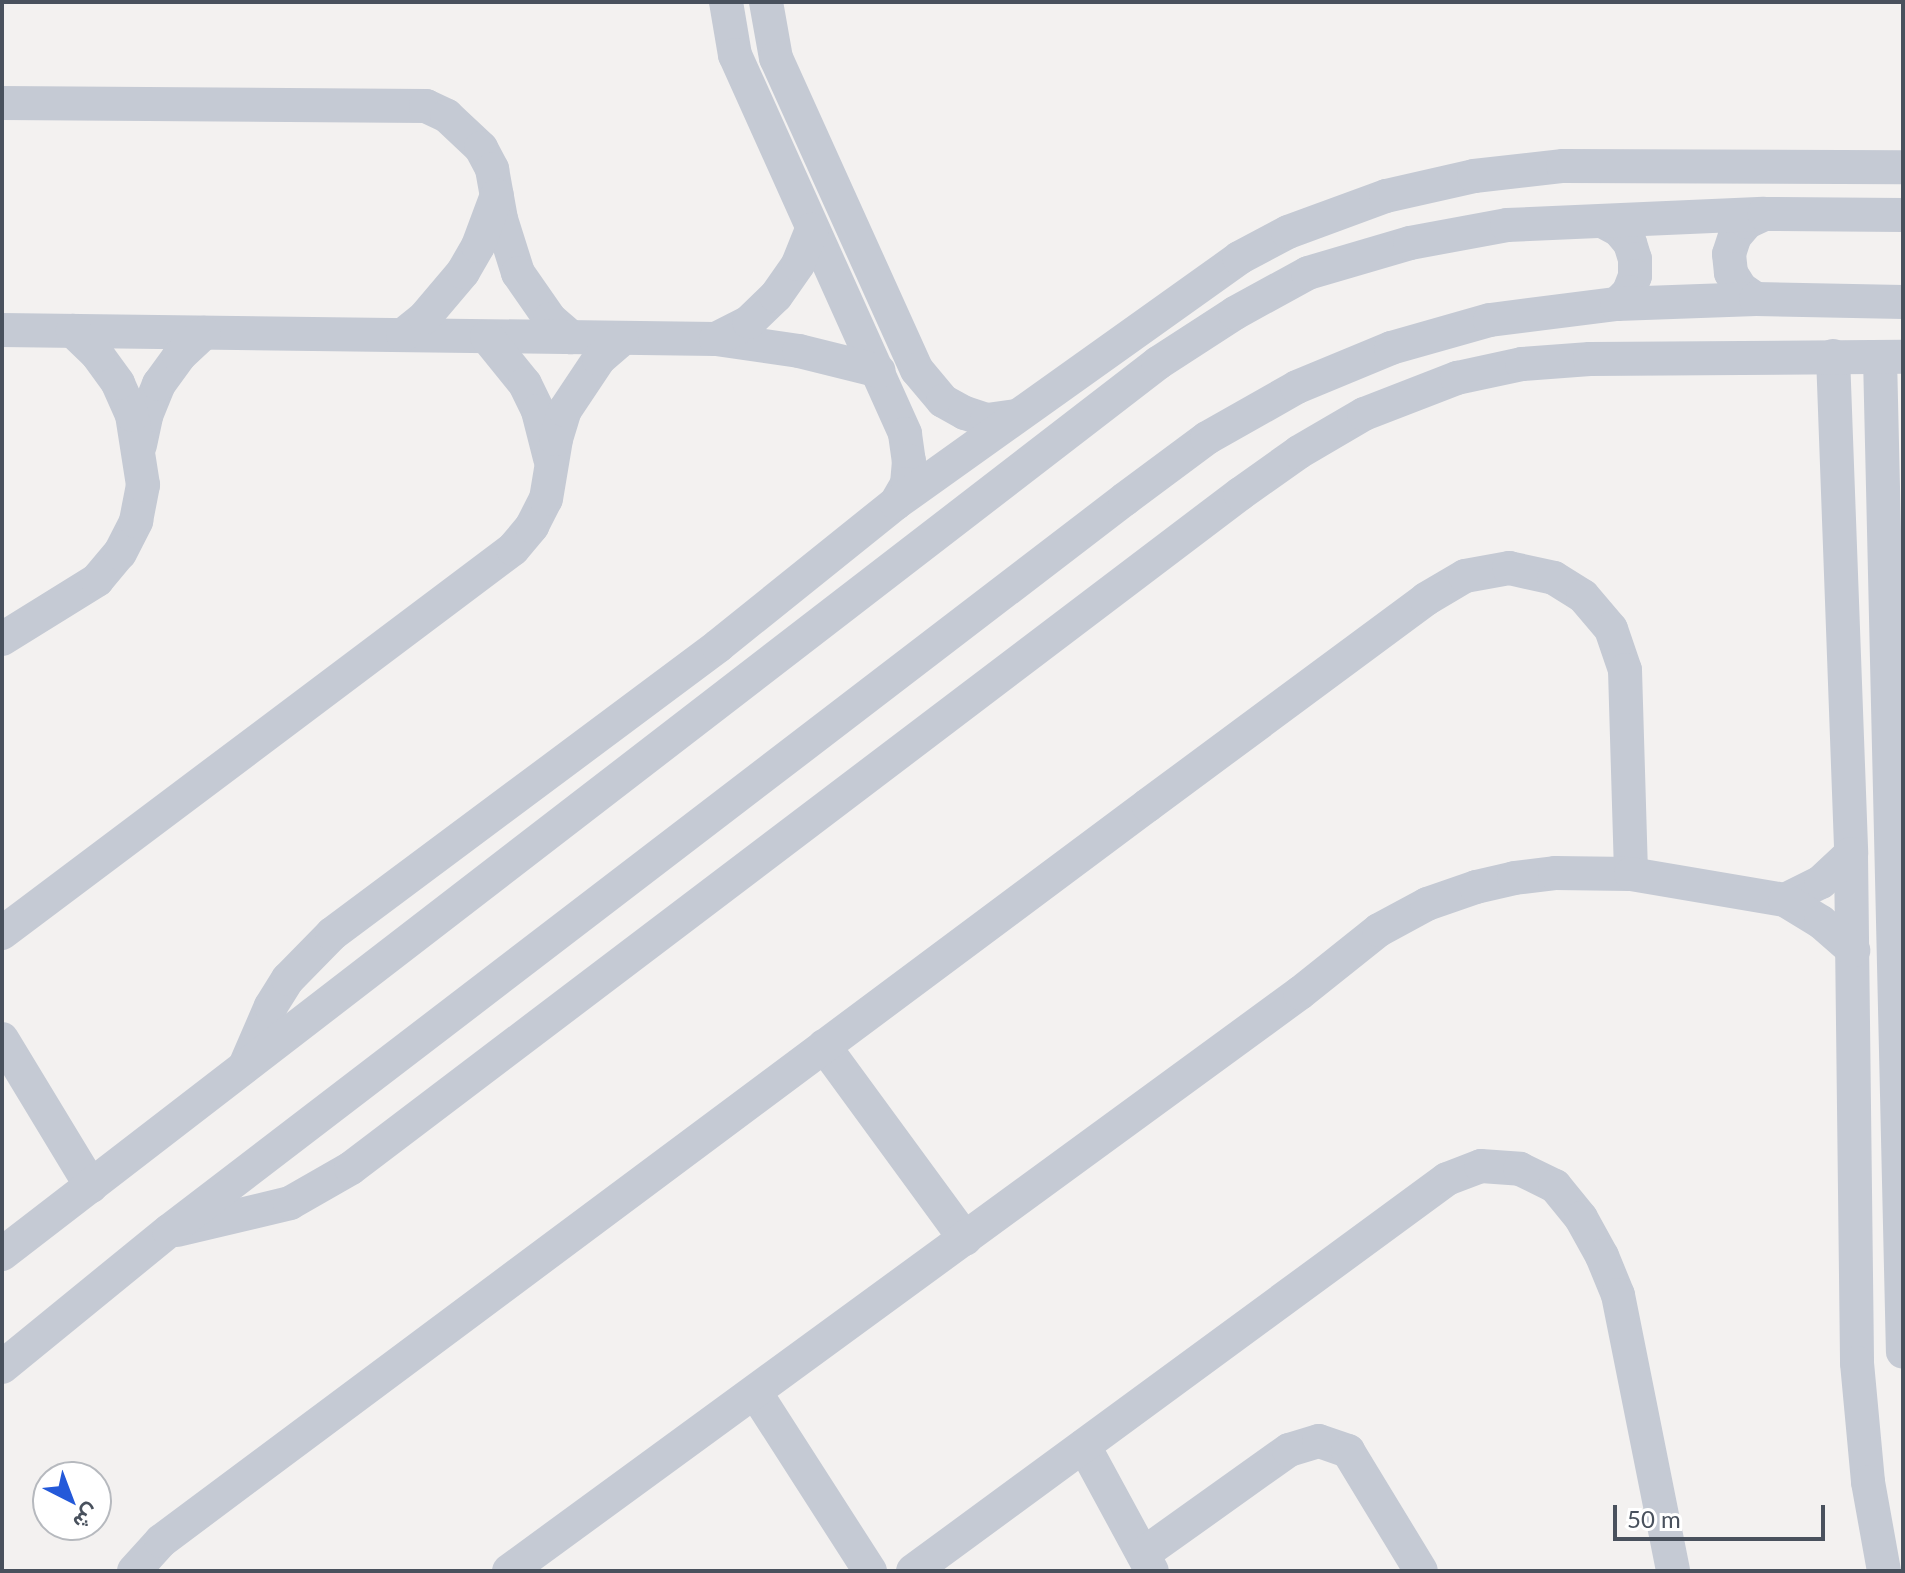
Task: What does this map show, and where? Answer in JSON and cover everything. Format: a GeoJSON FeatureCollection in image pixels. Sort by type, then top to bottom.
{"type":"FeatureCollection","features":[{"type":"Feature","properties":{"kind":"street"},"geometry":{"type":"LineString","coordinates":[[726,2],[735,55],[905,434],[909,461],[907,484],[896,503]]}},
{"type":"Feature","properties":{"kind":"street"},"geometry":{"type":"LineString","coordinates":[[766,2],[776,58],[917,370],[943,401],[965,413],[987,420],[1016,416]]}},
{"type":"Feature","properties":{"kind":"street"},"geometry":{"type":"LineString","coordinates":[[2,103],[426,106],[466,130],[481,148],[498,191],[501,219],[518,273],[541,308],[571,337]]}},
{"type":"Feature","properties":{"kind":"street"},"geometry":{"type":"LineString","coordinates":[[245,1068],[271,1006],[288,979],[332,934],[718,646],[896,503],[1239,258],[1288,232],[1386,196],[1474,176],[1563,166],[1903,167]]}},
{"type":"Feature","properties":{"kind":"street"},"geometry":{"type":"LineString","coordinates":[[403,335],[425,317],[463,272],[490,219],[498,191]]}},
{"type":"Feature","properties":{"kind":"street"},"geometry":{"type":"LineString","coordinates":[[2,1254],[1158,363],[1235,313],[1308,273],[1410,243],[1507,225],[1764,214],[1903,215]]}},
{"type":"Feature","properties":{"kind":"street"},"geometry":{"type":"LineString","coordinates":[[1756,299],[1741,289],[1731,273],[1729,254],[1735,236],[1747,222],[1764,214]]}},
{"type":"Feature","properties":{"kind":"street"},"geometry":{"type":"LineString","coordinates":[[1604,222],[1619,230],[1630,243],[1635,259],[1635,276],[1629,292],[1617,304]]}},
{"type":"Feature","properties":{"kind":"street"},"geometry":{"type":"LineString","coordinates":[[716,339],[749,322],[776,296],[798,264],[812,230]]}},
{"type":"Feature","properties":{"kind":"street"},"geometry":{"type":"LineString","coordinates":[[2,1367],[169,1231],[1207,438],[1297,387],[1391,348],[1490,320],[1617,304],[1756,299],[1903,302]]}},
{"type":"Feature","properties":{"kind":"street"},"geometry":{"type":"LineString","coordinates":[[2,330],[716,339],[799,351],[879,371]]}},
{"type":"Feature","properties":{"kind":"street"},"geometry":{"type":"LineString","coordinates":[[2,639],[97,580],[120,553],[136,521],[143,485],[132,415],[118,383],[98,355],[73,331]]}},
{"type":"Feature","properties":{"kind":"street"},"geometry":{"type":"LineString","coordinates":[[1134,332],[1158,363]]}},
{"type":"Feature","properties":{"kind":"street"},"geometry":{"type":"LineString","coordinates":[[139,449],[146,416],[159,384],[179,356],[204,333]]}},
{"type":"Feature","properties":{"kind":"street"},"geometry":{"type":"LineString","coordinates":[[487,337],[508,359],[532,397],[548,440],[552,470]]}},
{"type":"Feature","properties":{"kind":"street"},"geometry":{"type":"LineString","coordinates":[[2,933],[513,549],[532,526],[546,499],[556,439],[572,396],[599,359],[622,339]]}},
{"type":"Feature","properties":{"kind":"street"},"geometry":{"type":"LineString","coordinates":[[1833,356],[1851,854],[1857,1156],[1857,1363],[1868,1482],[1884,1571]]}},
{"type":"Feature","properties":{"kind":"street"},"geometry":{"type":"LineString","coordinates":[[169,1231],[290,1203],[341,1175],[1240,494],[1299,452],[1364,414],[1457,378],[1522,364],[1590,359],[1891,357],[1903,1352]]}},
{"type":"Feature","properties":{"kind":"street"},"geometry":{"type":"LineString","coordinates":[[134,1571],[161,1541],[1426,599],[1465,576],[1509,568],[1554,578],[1583,596],[1611,629],[1625,670],[1631,874]]}},
{"type":"Feature","properties":{"kind":"street"},"geometry":{"type":"LineString","coordinates":[[718,646],[747,681]]}},
{"type":"Feature","properties":{"kind":"street"},"geometry":{"type":"LineString","coordinates":[[1785,900],[1821,882],[1851,854]]}},
{"type":"Feature","properties":{"kind":"street"},"geometry":{"type":"LineString","coordinates":[[509,1571],[1300,993],[1379,930],[1427,904],[1476,887],[1555,873],[1631,874],[1785,900],[1821,922],[1853,950]]}},
{"type":"Feature","properties":{"kind":"street"},"geometry":{"type":"LineString","coordinates":[[2,1039],[91,1186]]}},
{"type":"Feature","properties":{"kind":"street"},"geometry":{"type":"LineString","coordinates":[[824,1046],[965,1239]]}},
{"type":"Feature","properties":{"kind":"street"},"geometry":{"type":"LineString","coordinates":[[1857,1156],[1901,1156]]}},
{"type":"Feature","properties":{"kind":"street"},"geometry":{"type":"LineString","coordinates":[[913,1571],[1447,1179],[1481,1166],[1520,1169],[1555,1186],[1581,1218],[1618,1295],[1673,1571]]}},
{"type":"Feature","properties":{"kind":"street"},"geometry":{"type":"LineString","coordinates":[[755,1392],[870,1571]]}},
{"type":"Feature","properties":{"kind":"street"},"geometry":{"type":"LineString","coordinates":[[1084,1446],[1147,1562],[1289,1450],[1319,1441],[1348,1451],[1421,1571]]}}]}
